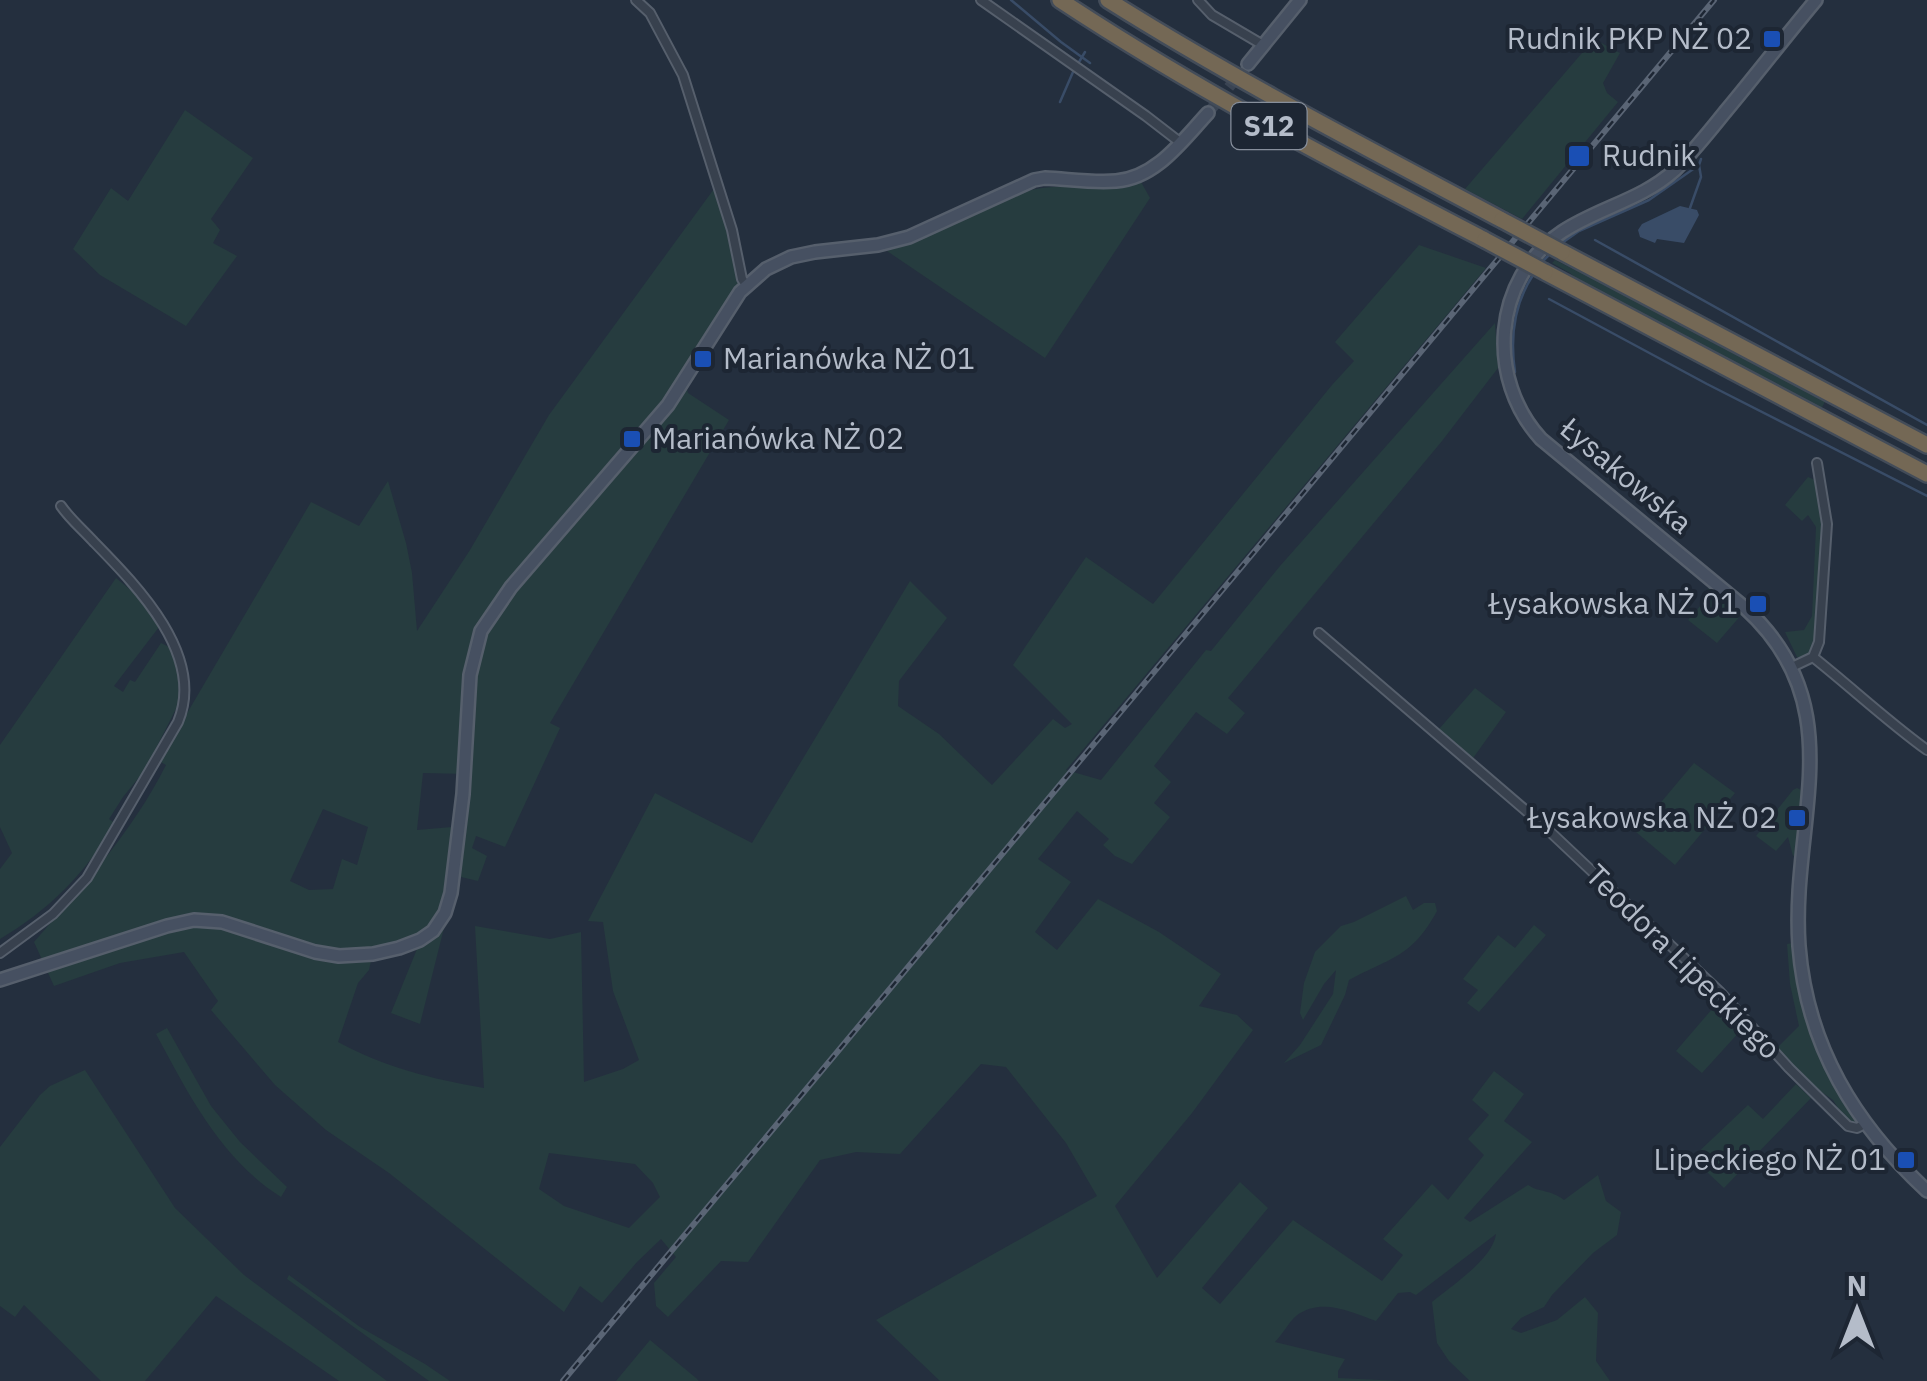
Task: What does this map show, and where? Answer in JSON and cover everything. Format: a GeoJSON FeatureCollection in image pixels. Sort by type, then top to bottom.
{"type":"FeatureCollection","features":[{"type":"Feature","properties":{"kind":"highway","name":"S12"},"geometry":{"type":"LineString","coordinates":[[1060,0],[1213,94],[1372,182],[1927,474]]}},
{"type":"Feature","properties":{"kind":"highway","name":"S12"},"geometry":{"type":"LineString","coordinates":[[1108,0],[1277,100],[1927,445]]}},
{"type":"Feature","properties":{"kind":"street"},"geometry":{"type":"LineString","coordinates":[[636,0],[650,13],[682,76],[746,285]]}},
{"type":"Feature","properties":{"kind":"street"},"geometry":{"type":"LineString","coordinates":[[980,0],[1180,142]]}},
{"type":"Feature","properties":{"kind":"street"},"geometry":{"type":"LineString","coordinates":[[1198,0],[1212,15],[1263,45]]}},
{"type":"Feature","properties":{"kind":"street"},"geometry":{"type":"LineString","coordinates":[[1248,64],[1300,0]]}},
{"type":"Feature","properties":{"kind":"street","name":"Łysakowska"},"geometry":{"type":"LineString","coordinates":[[1816,0],[1679,166],[1653,187],[1568,228],[1536,256],[1508,306],[1503,336],[1506,368],[1518,406],[1536,432],[1744,608],[1776,640],[1792,667],[1804,698],[1810,743],[1798,918],[1802,974],[1809,1005],[1838,1081],[1864,1124],[1927,1190]]}},
{"type":"Feature","properties":{"kind":"street"},"geometry":{"type":"LineString","coordinates":[[0,980],[194,920],[234,926],[339,956],[388,951],[433,930],[445,913],[451,893],[463,794],[471,666],[485,624],[510,587],[668,405],[746,285],[772,266],[797,255],[909,237],[1034,180],[1129,179],[1154,167],[1208,113]]}},
{"type":"Feature","properties":{"kind":"street"},"geometry":{"type":"LineString","coordinates":[[1792,667],[1814,657],[1820,642],[1828,524],[1818,463]]}},
{"type":"Feature","properties":{"kind":"street"},"geometry":{"type":"LineString","coordinates":[[0,953],[53,914],[86,878],[178,722],[186,696],[182,667],[156,614],[62,506]]}},
{"type":"Feature","properties":{"kind":"street","name":"Teodora Lipeckiego"},"geometry":{"type":"LineString","coordinates":[[1320,633],[1546,827],[1719,990],[1848,1126],[1864,1124]]}},
{"type":"Feature","properties":{"kind":"street"},"geometry":{"type":"LineString","coordinates":[[1814,657],[1927,750]]}},
{"type":"Feature","properties":{"kind":"green space"},"geometry":{"type":"Polygon","coordinates":[[[1594,39],[1620,53],[1603,83],[1607,93],[1618,102],[1522,219],[1465,189],[1594,39]]]}},
{"type":"Feature","properties":{"kind":"green space"},"geometry":{"type":"Polygon","coordinates":[[[185,110],[253,158],[211,219],[220,230],[213,243],[237,256],[186,326],[100,275],[73,249],[111,188],[128,201],[185,110]]]}},
{"type":"Feature","properties":{"kind":"green space"},"geometry":{"type":"Polygon","coordinates":[[[719,182],[749,289],[686,386],[688,393],[729,420],[550,723],[560,728],[505,847],[476,836],[472,848],[487,856],[478,881],[457,876],[453,905],[420,1024],[391,1013],[417,949],[371,961],[358,983],[338,1042],[409,1071],[484,1088],[475,926],[550,939],[581,932],[584,1082],[639,1060],[613,991],[603,922],[588,921],[655,793],[752,843],[910,581],[947,618],[899,681],[898,706],[939,734],[992,785],[1053,719],[1065,728],[1072,724],[1013,665],[1086,557],[1153,604],[1354,361],[1335,342],[1419,245],[1486,268],[1066,770],[1101,780],[1206,650],[1211,651],[1280,566],[1495,323],[1498,368],[1228,698],[1245,713],[1227,734],[1196,712],[1154,766],[1171,782],[1154,803],[1170,817],[1132,864],[1103,845],[1109,839],[1077,811],[1038,859],[1071,882],[1035,932],[1057,950],[1098,899],[1159,932],[1221,974],[1199,1006],[1237,1015],[1253,1030],[1192,1113],[1115,1206],[1157,1278],[1240,1182],[1268,1208],[1202,1288],[1220,1304],[1293,1220],[1382,1281],[1403,1255],[1383,1239],[1432,1184],[1448,1200],[1484,1155],[1468,1139],[1489,1115],[1472,1100],[1494,1071],[1524,1094],[1504,1121],[1532,1142],[1464,1218],[1470,1222],[1528,1185],[1564,1200],[1598,1175],[1606,1201],[1621,1212],[1617,1235],[1593,1253],[1544,1307],[1521,1318],[1511,1329],[1521,1333],[1557,1320],[1585,1297],[1598,1313],[1596,1361],[1610,1381],[1470,1381],[1449,1361],[1437,1343],[1432,1302],[1479,1262],[1496,1234],[1416,1295],[1398,1293],[1376,1321],[1336,1308],[1306,1310],[1296,1316],[1275,1342],[1345,1359],[1338,1378],[1401,1381],[940,1381],[876,1320],[1097,1196],[1066,1143],[1006,1067],[981,1064],[900,1154],[856,1152],[820,1160],[748,1262],[721,1261],[668,1317],[656,1306],[654,1283],[676,1257],[661,1239],[602,1303],[580,1286],[564,1312],[389,1173],[326,1130],[275,1085],[211,1010],[218,1001],[184,952],[120,963],[54,986],[34,942],[106,858],[138,813],[166,765],[159,761],[311,502],[359,526],[388,481],[412,573],[417,631],[549,415],[719,182]],[[423,773],[417,830],[452,827],[455,798],[464,798],[467,774],[423,773]],[[323,809],[290,881],[309,890],[333,889],[342,859],[357,865],[368,827],[323,809]],[[549,1153],[539,1189],[564,1206],[629,1228],[660,1197],[635,1164],[549,1153]]]}},
{"type":"Feature","properties":{"kind":"green space"},"geometry":{"type":"Polygon","coordinates":[[[1141,182],[1150,198],[1045,358],[887,251],[1024,191],[1141,182]]]}},
{"type":"Feature","properties":{"kind":"green space"},"geometry":{"type":"Polygon","coordinates":[[[1555,260],[1589,273],[1827,398],[1820,411],[1583,285],[1552,263],[1555,260]]]}},
{"type":"Feature","properties":{"kind":"green space"},"geometry":{"type":"Polygon","coordinates":[[[1808,477],[1815,480],[1824,523],[1815,648],[1806,657],[1797,657],[1785,632],[1804,630],[1812,616],[1816,527],[1808,515],[1802,521],[1785,505],[1808,477]]]}},
{"type":"Feature","properties":{"kind":"green space"},"geometry":{"type":"Polygon","coordinates":[[[116,578],[143,600],[159,627],[114,686],[123,692],[130,680],[135,682],[161,643],[169,647],[178,666],[183,695],[145,770],[109,819],[115,823],[92,858],[50,903],[0,939],[0,869],[12,853],[0,827],[0,745],[116,578]]]}},
{"type":"Feature","properties":{"kind":"green space"},"geometry":{"type":"Polygon","coordinates":[[[1710,587],[1742,614],[1717,643],[1688,620],[1708,597],[1704,592],[1710,587]]]}},
{"type":"Feature","properties":{"kind":"green space"},"geometry":{"type":"Polygon","coordinates":[[[1475,688],[1506,712],[1471,761],[1439,729],[1475,688]]]}},
{"type":"Feature","properties":{"kind":"green space"},"geometry":{"type":"Polygon","coordinates":[[[1694,763],[1735,793],[1675,865],[1636,832],[1694,763]]]}},
{"type":"Feature","properties":{"kind":"green space"},"geometry":{"type":"Polygon","coordinates":[[[1797,788],[1801,790],[1798,854],[1793,856],[1788,837],[1776,851],[1756,836],[1797,788]]]}},
{"type":"Feature","properties":{"kind":"green space"},"geometry":{"type":"Polygon","coordinates":[[[1406,896],[1413,910],[1424,903],[1435,903],[1437,911],[1428,926],[1400,954],[1349,980],[1321,1045],[1284,1063],[1333,994],[1336,970],[1303,1020],[1300,1013],[1304,983],[1315,952],[1341,926],[1406,896]]]}},
{"type":"Feature","properties":{"kind":"green space"},"geometry":{"type":"Polygon","coordinates":[[[1534,925],[1546,935],[1479,1012],[1467,1003],[1478,990],[1463,979],[1498,935],[1515,948],[1534,925]]]}},
{"type":"Feature","properties":{"kind":"green space"},"geometry":{"type":"Polygon","coordinates":[[[1793,943],[1816,1045],[1857,1122],[1845,1119],[1833,1100],[1775,1050],[1799,1026],[1787,944],[1793,943]]]}},
{"type":"Feature","properties":{"kind":"green space"},"geometry":{"type":"Polygon","coordinates":[[[1719,1001],[1742,1029],[1702,1073],[1676,1051],[1719,1001]]]}},
{"type":"Feature","properties":{"kind":"green space"},"geometry":{"type":"Polygon","coordinates":[[[167,1028],[211,1106],[240,1142],[287,1187],[281,1197],[241,1164],[208,1124],[156,1034],[167,1028]]]}},
{"type":"Feature","properties":{"kind":"green space"},"geometry":{"type":"Polygon","coordinates":[[[85,1070],[175,1208],[244,1275],[387,1381],[339,1381],[216,1296],[145,1381],[101,1381],[24,1305],[15,1317],[0,1306],[0,1147],[40,1095],[50,1086],[85,1070]]]}},
{"type":"Feature","properties":{"kind":"green space"},"geometry":{"type":"Polygon","coordinates":[[[1796,1084],[1811,1098],[1724,1188],[1692,1158],[1748,1105],[1763,1119],[1796,1084]]]}},
{"type":"Feature","properties":{"kind":"green space"},"geometry":{"type":"Polygon","coordinates":[[[289,1275],[360,1327],[450,1381],[429,1381],[287,1279],[289,1275]]]}},
{"type":"Feature","properties":{"kind":"green space"},"geometry":{"type":"Polygon","coordinates":[[[650,1340],[696,1378],[699,1381],[616,1381],[650,1340]]]}},
{"type":"Feature","properties":{"kind":"water"},"geometry":{"type":"Polygon","coordinates":[[[1680,206],[1697,210],[1699,215],[1684,243],[1657,239],[1655,243],[1640,237],[1638,230],[1642,224],[1680,206]]]}},
{"type":"Feature","properties":{"kind":"waterway"},"geometry":{"type":"LineString","coordinates":[[1011,0],[1090,63]]}},
{"type":"Feature","properties":{"kind":"waterway"},"geometry":{"type":"LineString","coordinates":[[1079,62],[1085,52]]}},
{"type":"Feature","properties":{"kind":"waterway"},"geometry":{"type":"LineString","coordinates":[[1060,102],[1073,72]]}},
{"type":"Feature","properties":{"kind":"waterway"},"geometry":{"type":"LineString","coordinates":[[1690,208],[1701,177],[1701,159]]}},
{"type":"Feature","properties":{"kind":"waterway"},"geometry":{"type":"LineString","coordinates":[[1562,243],[1579,231],[1649,200],[1699,165]]}},
{"type":"Feature","properties":{"kind":"waterway"},"geometry":{"type":"LineString","coordinates":[[1595,240],[1927,425]]}},
{"type":"Feature","properties":{"kind":"waterway"},"geometry":{"type":"LineString","coordinates":[[1540,264],[1552,252]]}},
{"type":"Feature","properties":{"kind":"waterway"},"geometry":{"type":"LineString","coordinates":[[1515,372],[1515,322],[1533,275]]}},
{"type":"Feature","properties":{"kind":"waterway"},"geometry":{"type":"LineString","coordinates":[[1549,299],[1927,496]]}},
{"type":"Feature","properties":{"kind":"tunnel"},"geometry":{"type":"LineString","coordinates":[[1208,113],[1242,71]]}},
{"type":"Feature","properties":{"kind":"railway"},"geometry":{"type":"LineString","coordinates":[[563,1381],[1714,0]]}},
{"type":"Feature","properties":{"kind":"place","name":"Rudnik PKP NŻ 02"},"geometry":{"type":"Point","coordinates":[1772,39]}},
{"type":"Feature","properties":{"kind":"place","name":"Rudnik"},"geometry":{"type":"Point","coordinates":[1579,156]}},
{"type":"Feature","properties":{"kind":"place","name":"Marianówka NŻ 01"},"geometry":{"type":"Point","coordinates":[703,359]}},
{"type":"Feature","properties":{"kind":"place","name":"Marianówka NŻ 02"},"geometry":{"type":"Point","coordinates":[632,439]}},
{"type":"Feature","properties":{"kind":"place","name":"Łysakowska NŻ 01"},"geometry":{"type":"Point","coordinates":[1758,604]}},
{"type":"Feature","properties":{"kind":"place","name":"Łysakowska NŻ 02"},"geometry":{"type":"Point","coordinates":[1797,818]}},
{"type":"Feature","properties":{"kind":"place","name":"Lipeckiego NŻ 01"},"geometry":{"type":"Point","coordinates":[1906,1160]}}]}
